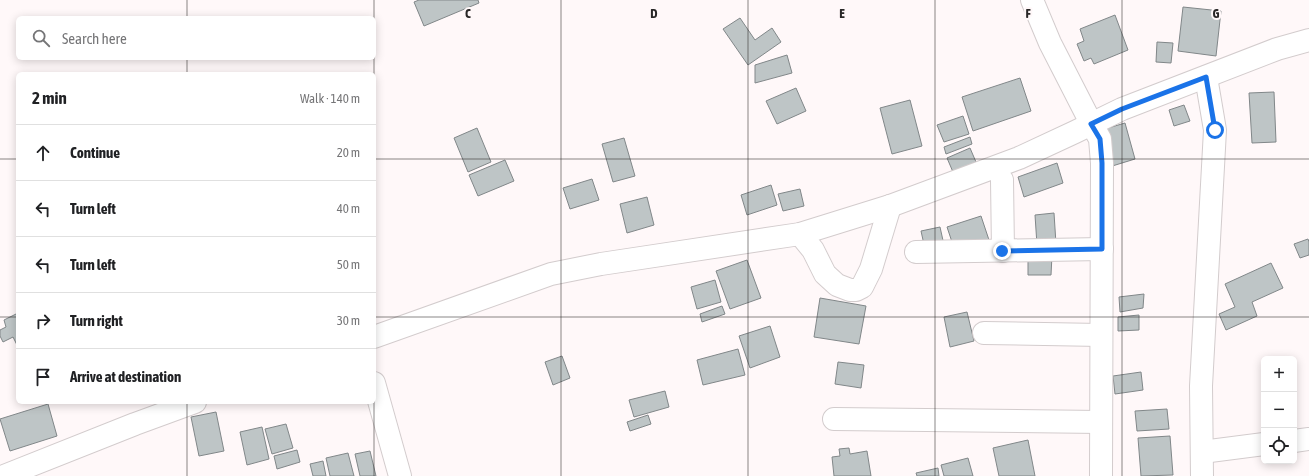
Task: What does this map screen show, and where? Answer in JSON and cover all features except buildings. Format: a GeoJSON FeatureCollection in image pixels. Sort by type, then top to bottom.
{"type":"FeatureCollection","features":[{"type":"Feature","properties":{"kind":"street"},"geometry":{"type":"LineString","coordinates":[[1032,0],[1050,43],[1100,139],[1102,163],[1101,476]]}},
{"type":"Feature","properties":{"kind":"street"},"geometry":{"type":"LineString","coordinates":[[376,335],[551,274],[601,264],[800,234],[890,206],[1019,158],[1122,109],[1277,48],[1309,40]]}},
{"type":"Feature","properties":{"kind":"street"},"geometry":{"type":"LineString","coordinates":[[1202,476],[1202,379],[1215,130],[1206,77]]}},
{"type":"Feature","properties":{"kind":"street"},"geometry":{"type":"LineString","coordinates":[[1002,180],[1002,251]]}},
{"type":"Feature","properties":{"kind":"street"},"geometry":{"type":"LineString","coordinates":[[800,234],[813,250],[825,274],[837,285],[850,290],[856,290],[862,287],[871,269],[890,206]]}},
{"type":"Feature","properties":{"kind":"street"},"geometry":{"type":"LineString","coordinates":[[916,252],[1102,249]]}},
{"type":"Feature","properties":{"kind":"street"},"geometry":{"type":"LineString","coordinates":[[984,333],[1101,335]]}},
{"type":"Feature","properties":{"kind":"street"},"geometry":{"type":"LineString","coordinates":[[376,390],[400,476]]}},
{"type":"Feature","properties":{"kind":"street"},"geometry":{"type":"LineString","coordinates":[[4,476],[190,404]]}},
{"type":"Feature","properties":{"kind":"street"},"geometry":{"type":"LineString","coordinates":[[834,418],[1101,422]]}},
{"type":"Feature","properties":{"kind":"street"},"geometry":{"type":"LineString","coordinates":[[1297,441],[1309,439]]}},
{"type":"Feature","properties":{"kind":"street"},"geometry":{"type":"LineString","coordinates":[[1202,452],[1261,444]]}},
{"type":"Feature","properties":{"kind":"route"},"geometry":{"type":"LineString","coordinates":[[1002,251],[1102,249],[1102,163],[1100,139],[1091,124],[1122,109],[1206,77],[1215,130]]}}]}
